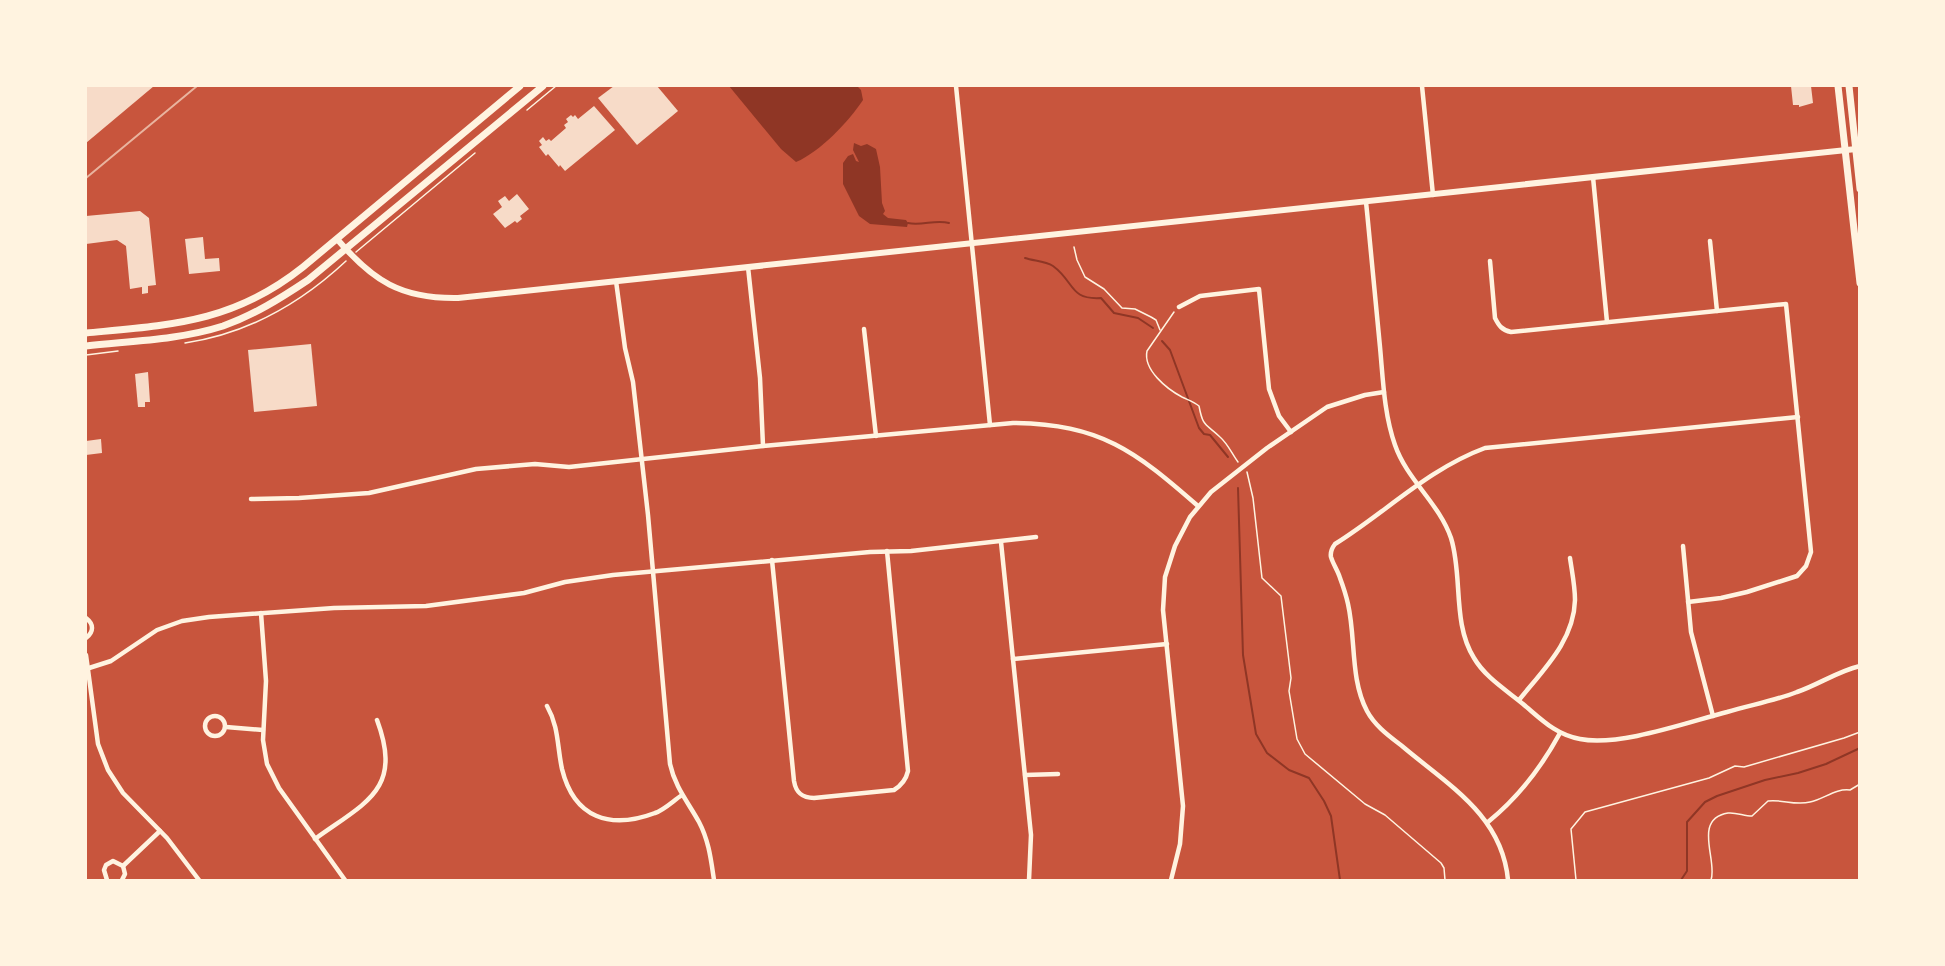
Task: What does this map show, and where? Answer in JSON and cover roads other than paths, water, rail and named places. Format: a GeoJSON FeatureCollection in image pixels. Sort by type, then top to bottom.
{"type":"FeatureCollection","features":[{"type":"Feature","properties":{"kind":"main road"},"geometry":{"type":"LineString","coordinates":[[86,333],[194,321],[259,296],[288,279],[520,86]]}},
{"type":"Feature","properties":{"kind":"main road"},"geometry":{"type":"LineString","coordinates":[[86,346],[192,333],[251,315],[286,295],[346,249],[543,86]]}},
{"type":"Feature","properties":{"kind":"main road"},"geometry":{"type":"LineString","coordinates":[[1838,86],[1860,283]]}},
{"type":"Feature","properties":{"kind":"main road"},"geometry":{"type":"LineString","coordinates":[[1849,86],[1860,189]]}},
{"type":"Feature","properties":{"kind":"street"},"geometry":{"type":"LineString","coordinates":[[956,86],[990,425]]}},
{"type":"Feature","properties":{"kind":"street"},"geometry":{"type":"LineString","coordinates":[[1422,86],[1433,195]]}},
{"type":"Feature","properties":{"kind":"street"},"geometry":{"type":"LineString","coordinates":[[337,239],[374,276],[395,288],[411,294],[458,298],[1856,150]]}},
{"type":"Feature","properties":{"kind":"street"},"geometry":{"type":"LineString","coordinates":[[1593,177],[1608,322]]}},
{"type":"Feature","properties":{"kind":"street"},"geometry":{"type":"LineString","coordinates":[[1366,202],[1384,392],[1395,447],[1443,520],[1454,548],[1466,642],[1473,657],[1483,670],[1551,728],[1581,740],[1597,741],[1635,736],[1796,693],[1860,666]]}},
{"type":"Feature","properties":{"kind":"street"},"geometry":{"type":"LineString","coordinates":[[1710,241],[1717,311]]}},
{"type":"Feature","properties":{"kind":"street"},"geometry":{"type":"LineString","coordinates":[[1490,261],[1495,318],[1504,330],[1519,332],[1786,304],[1811,552],[1806,566],[1797,576],[1730,596],[1688,602]]}},
{"type":"Feature","properties":{"kind":"street"},"geometry":{"type":"LineString","coordinates":[[748,267],[760,378],[763,446]]}},
{"type":"Feature","properties":{"kind":"street"},"geometry":{"type":"LineString","coordinates":[[616,281],[625,348],[633,382],[642,459],[670,764],[674,779],[700,823],[708,842],[714,880]]}},
{"type":"Feature","properties":{"kind":"street"},"geometry":{"type":"LineString","coordinates":[[1179,307],[1200,296],[1259,289],[1269,390],[1279,416],[1291,432]]}},
{"type":"Feature","properties":{"kind":"street"},"geometry":{"type":"LineString","coordinates":[[864,329],[876,436]]}},
{"type":"Feature","properties":{"kind":"street"},"geometry":{"type":"LineString","coordinates":[[1171,880],[1180,844],[1183,806],[1163,610],[1167,569],[1182,531],[1198,506],[1211,492],[1327,407],[1346,400],[1384,392]]}},
{"type":"Feature","properties":{"kind":"street"},"geometry":{"type":"LineString","coordinates":[[1508,880],[1500,844],[1488,822],[1474,806],[1386,733],[1368,713],[1357,681],[1348,603],[1331,557],[1335,544],[1419,484],[1463,456],[1485,448],[1798,417]]}},
{"type":"Feature","properties":{"kind":"street"},"geometry":{"type":"LineString","coordinates":[[251,499],[369,493],[433,477],[535,464],[558,468],[763,446],[990,425],[1038,423],[1069,428],[1100,437],[1129,450],[1147,462],[1198,506]]}},
{"type":"Feature","properties":{"kind":"street"},"geometry":{"type":"LineString","coordinates":[[86,669],[111,662],[157,630],[182,621],[334,608],[426,606],[524,593],[565,582],[653,571],[1001,542],[1036,537]]}},
{"type":"Feature","properties":{"kind":"street"},"geometry":{"type":"LineString","coordinates":[[1001,542],[1031,835],[1029,880]]}},
{"type":"Feature","properties":{"kind":"street"},"geometry":{"type":"LineString","coordinates":[[1683,546],[1696,654],[1713,716]]}},
{"type":"Feature","properties":{"kind":"street"},"geometry":{"type":"LineString","coordinates":[[772,560],[795,789],[807,798],[894,790],[904,782],[908,771],[887,552]]}},
{"type":"Feature","properties":{"kind":"street"},"geometry":{"type":"LineString","coordinates":[[1519,700],[1562,646],[1570,628],[1575,600],[1570,558]]}},
{"type":"Feature","properties":{"kind":"street"},"geometry":{"type":"LineString","coordinates":[[261,613],[266,662],[263,730],[265,755],[270,772],[345,880]]}},
{"type":"Feature","properties":{"kind":"street"},"geometry":{"type":"LineString","coordinates":[[86,618],[92,628],[86,638]]}},
{"type":"Feature","properties":{"kind":"street"},"geometry":{"type":"LineString","coordinates":[[1013,659],[1167,644]]}},
{"type":"Feature","properties":{"kind":"street"},"geometry":{"type":"LineString","coordinates":[[86,655],[86,669],[98,744],[108,770],[123,793],[160,831],[200,880]]}},
{"type":"Feature","properties":{"kind":"street"},"geometry":{"type":"LineString","coordinates":[[547,706],[555,720],[564,776],[571,792],[593,816],[607,820],[634,818],[656,813],[682,795]]}},
{"type":"Feature","properties":{"kind":"street"},"geometry":{"type":"LineString","coordinates":[[217,716],[224,720],[226,727],[221,735],[211,736],[205,729],[205,722],[209,717],[217,716]]}},
{"type":"Feature","properties":{"kind":"street"},"geometry":{"type":"LineString","coordinates":[[315,839],[371,798],[382,783],[386,774],[387,759],[385,741],[377,720]]}},
{"type":"Feature","properties":{"kind":"street"},"geometry":{"type":"LineString","coordinates":[[226,727],[263,730]]}},
{"type":"Feature","properties":{"kind":"street"},"geometry":{"type":"LineString","coordinates":[[1488,822],[1518,795],[1534,776],[1560,733]]}},
{"type":"Feature","properties":{"kind":"street"},"geometry":{"type":"LineString","coordinates":[[1025,776],[1058,774]]}},
{"type":"Feature","properties":{"kind":"street"},"geometry":{"type":"LineString","coordinates":[[123,866],[160,831]]}},
{"type":"Feature","properties":{"kind":"street"},"geometry":{"type":"LineString","coordinates":[[107,880],[104,874],[106,865],[117,861],[123,866],[125,874],[122,880]]}},
{"type":"Feature","properties":{"kind":"waterway"},"geometry":{"type":"LineString","coordinates":[[908,223],[949,223]]}},
{"type":"Feature","properties":{"kind":"waterway"},"geometry":{"type":"LineString","coordinates":[[1025,258],[1053,266],[1078,293],[1091,298],[1101,298],[1114,313],[1138,318],[1153,328]]}},
{"type":"Feature","properties":{"kind":"waterway"},"geometry":{"type":"LineString","coordinates":[[1162,341],[1170,350],[1199,428],[1204,434],[1210,435],[1228,457]]}},
{"type":"Feature","properties":{"kind":"waterway"},"geometry":{"type":"LineString","coordinates":[[1238,488],[1243,655],[1256,734],[1267,753],[1289,770],[1309,778],[1324,801],[1331,816],[1340,880]]}},
{"type":"Feature","properties":{"kind":"waterway"},"geometry":{"type":"LineString","coordinates":[[1681,880],[1687,871],[1687,822],[1705,802],[1765,780],[1826,764],[1860,748]]}},
{"type":"Feature","properties":{"kind":"railway"},"geometry":{"type":"LineString","coordinates":[[86,178],[197,86]]}}]}
